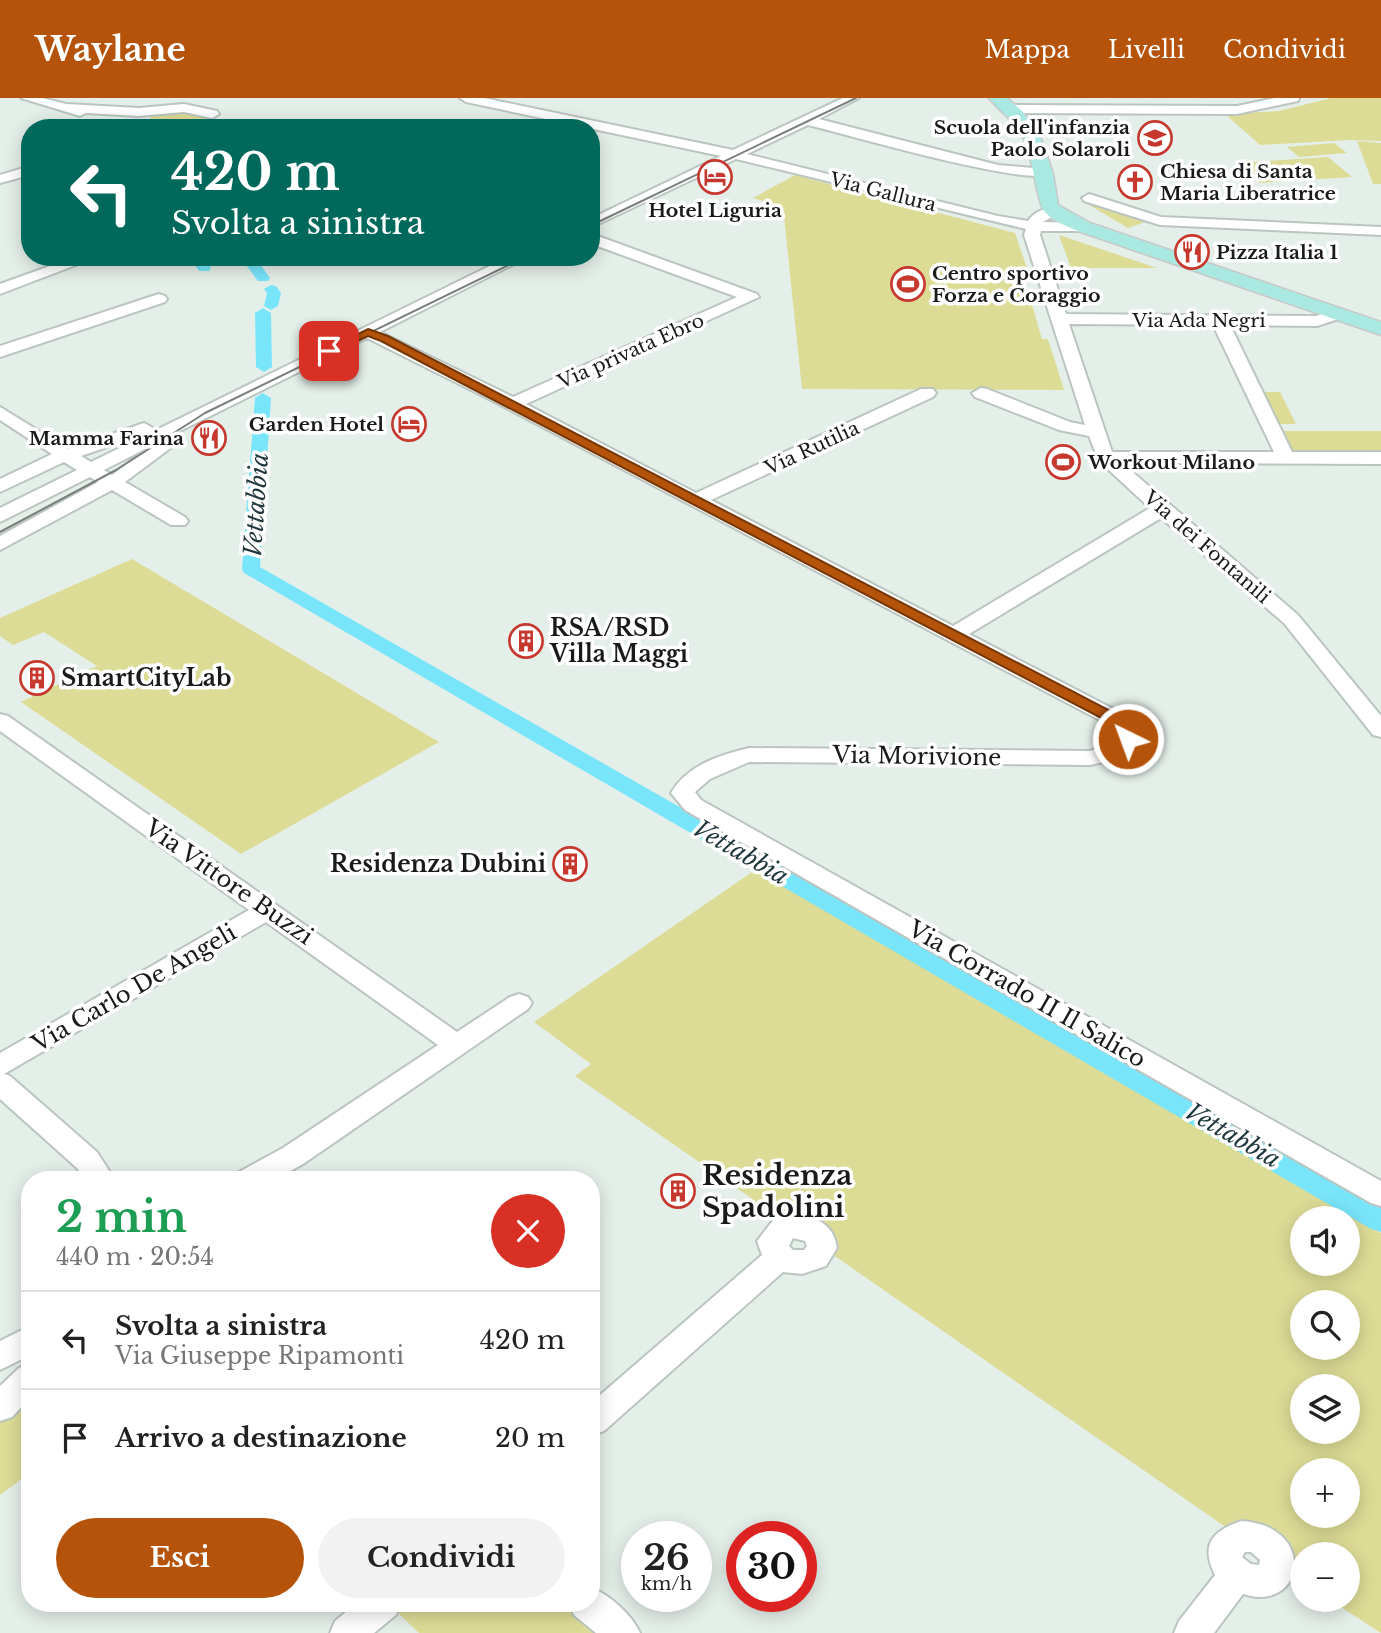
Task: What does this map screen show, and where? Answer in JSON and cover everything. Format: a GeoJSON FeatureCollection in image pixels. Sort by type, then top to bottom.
{"type":"FeatureCollection","features":[{"type":"Feature","properties":{"kind":"main road"},"geometry":{"type":"LineString","coordinates":[[998,98],[1014,108],[1026,125],[1046,181],[1048,204],[1055,211],[1084,227],[1149,241]]}},
{"type":"Feature","properties":{"kind":"main road"},"geometry":{"type":"LineString","coordinates":[[1046,181],[1088,219],[1381,329]]}},
{"type":"Feature","properties":{"kind":"street"},"geometry":{"type":"LineString","coordinates":[[27,98],[89,114],[133,119]]}},
{"type":"Feature","properties":{"kind":"street","name":"Via Gallura"},"geometry":{"type":"LineString","coordinates":[[466,98],[561,119]]}},
{"type":"Feature","properties":{"kind":"street"},"geometry":{"type":"LineString","coordinates":[[815,98],[847,101]]}},
{"type":"Feature","properties":{"kind":"street"},"geometry":{"type":"LineString","coordinates":[[1014,108],[1237,110],[1293,98]]}},
{"type":"Feature","properties":{"kind":"street"},"geometry":{"type":"LineString","coordinates":[[600,219],[847,101]]}},
{"type":"Feature","properties":{"kind":"street"},"geometry":{"type":"LineString","coordinates":[[532,113],[554,102]]}},
{"type":"Feature","properties":{"kind":"street"},"geometry":{"type":"LineString","coordinates":[[66,108],[139,112],[214,105]]}},
{"type":"Feature","properties":{"kind":"street"},"geometry":{"type":"LineString","coordinates":[[142,119],[159,110]]}},
{"type":"Feature","properties":{"kind":"street"},"geometry":{"type":"LineString","coordinates":[[806,120],[1046,181]]}},
{"type":"Feature","properties":{"kind":"street","name":"Via Gallura"},"geometry":{"type":"LineString","coordinates":[[600,127],[733,154],[972,214],[1033,226],[1084,227]]}},
{"type":"Feature","properties":{"kind":"street"},"geometry":{"type":"LineString","coordinates":[[0,179],[21,173]]}},
{"type":"Feature","properties":{"kind":"street"},"geometry":{"type":"LineString","coordinates":[[1089,198],[1160,221],[1381,231]]}},
{"type":"Feature","properties":{"kind":"street"},"geometry":{"type":"LineString","coordinates":[[1033,226],[1041,215],[1055,211]]}},
{"type":"Feature","properties":{"kind":"street"},"geometry":{"type":"LineString","coordinates":[[1149,241],[1160,221]]}},
{"type":"Feature","properties":{"kind":"street","name":"Via dei Fontanili"},"geometry":{"type":"LineString","coordinates":[[1033,226],[1032,235],[1105,457],[1198,541],[1291,619],[1381,730]]}},
{"type":"Feature","properties":{"kind":"street","name":"Via privata Ebro"},"geometry":{"type":"LineString","coordinates":[[512,404],[751,297],[600,242]]}},
{"type":"Feature","properties":{"kind":"street"},"geometry":{"type":"LineString","coordinates":[[0,289],[65,266]]}},
{"type":"Feature","properties":{"kind":"street"},"geometry":{"type":"LineString","coordinates":[[0,516],[503,266]]}},
{"type":"Feature","properties":{"kind":"street"},"geometry":{"type":"LineString","coordinates":[[0,352],[159,299]]}},
{"type":"Feature","properties":{"kind":"street","name":"Via Ada Negri"},"geometry":{"type":"LineString","coordinates":[[1060,319],[1317,321],[1338,314]]}},
{"type":"Feature","properties":{"kind":"street"},"geometry":{"type":"LineString","coordinates":[[1219,320],[1285,457]]}},
{"type":"Feature","properties":{"kind":"street"},"geometry":{"type":"LineString","coordinates":[[368,332],[512,404],[953,635],[1162,509]]}},
{"type":"Feature","properties":{"kind":"street","name":"Via Rutilia"},"geometry":{"type":"LineString","coordinates":[[696,500],[927,393]]}},
{"type":"Feature","properties":{"kind":"street"},"geometry":{"type":"LineString","coordinates":[[981,393],[1065,426],[1096,432]]}},
{"type":"Feature","properties":{"kind":"street"},"geometry":{"type":"LineString","coordinates":[[0,412],[177,521]]}},
{"type":"Feature","properties":{"kind":"street"},"geometry":{"type":"LineString","coordinates":[[0,486],[65,454],[140,429],[183,423]]}},
{"type":"Feature","properties":{"kind":"street"},"geometry":{"type":"LineString","coordinates":[[0,544],[112,482],[159,451],[176,435],[183,423]]}},
{"type":"Feature","properties":{"kind":"street"},"geometry":{"type":"LineString","coordinates":[[1105,457],[1381,458]]}},
{"type":"Feature","properties":{"kind":"street"},"geometry":{"type":"LineString","coordinates":[[1123,534],[1157,530],[1198,541]]}},
{"type":"Feature","properties":{"kind":"street","name":"Via Morivione"},"geometry":{"type":"LineString","coordinates":[[685,786],[734,758],[749,755],[1090,758],[1105,755],[1125,745],[1127,730],[1116,720],[953,635]]}},
{"type":"Feature","properties":{"kind":"street","name":"Via Vittore Buzzi"},"geometry":{"type":"LineString","coordinates":[[0,720],[457,1045]]}},
{"type":"Feature","properties":{"kind":"street","name":"Via Corrado II Il Salico"},"geometry":{"type":"LineString","coordinates":[[685,786],[684,793],[693,805],[1381,1195]]}},
{"type":"Feature","properties":{"kind":"street","name":"Via Carlo De Angeli"},"geometry":{"type":"LineString","coordinates":[[0,1066],[267,910]]}},
{"type":"Feature","properties":{"kind":"street"},"geometry":{"type":"LineString","coordinates":[[266,1171],[293,1156],[520,1003]]}},
{"type":"Feature","properties":{"kind":"street"},"geometry":{"type":"LineString","coordinates":[[0,1083],[94,1170]]}},
{"type":"Feature","properties":{"kind":"street"},"geometry":{"type":"LineString","coordinates":[[277,1171],[293,1156]]}},
{"type":"Feature","properties":{"kind":"street"},"geometry":{"type":"LineString","coordinates":[[600,1414],[780,1257]]}},
{"type":"Feature","properties":{"kind":"street"},"geometry":{"type":"LineString","coordinates":[[0,1357],[21,1344]]}},
{"type":"Feature","properties":{"kind":"street"},"geometry":{"type":"LineString","coordinates":[[0,1407],[21,1386]]}},
{"type":"Feature","properties":{"kind":"street"},"geometry":{"type":"LineString","coordinates":[[1192,1633],[1236,1575]]}},
{"type":"Feature","properties":{"kind":"street"},"geometry":{"type":"LineString","coordinates":[[348,1633],[372,1612]]}},
{"type":"Feature","properties":{"kind":"street"},"geometry":{"type":"LineString","coordinates":[[598,1612],[622,1633]]}},
{"type":"Feature","properties":{"kind":"shaded area"},"geometry":{"type":"Polygon","coordinates":[[[1331,98],[1381,98],[1381,141],[1260,145],[1225,114],[1279,111],[1331,98]]]}},
{"type":"Feature","properties":{"kind":"shaded area"},"geometry":{"type":"Polygon","coordinates":[[[183,110],[206,116],[206,119],[150,119],[152,116],[183,110]]]}},
{"type":"Feature","properties":{"kind":"shaded area"},"geometry":{"type":"Polygon","coordinates":[[[1357,141],[1381,143],[1381,184],[1373,184],[1357,141]]]}},
{"type":"Feature","properties":{"kind":"shaded area"},"geometry":{"type":"Polygon","coordinates":[[[1334,143],[1347,153],[1299,157],[1287,147],[1334,143]]]}},
{"type":"Feature","properties":{"kind":"shaded area"},"geometry":{"type":"Polygon","coordinates":[[[1328,157],[1352,177],[1260,183],[1238,163],[1328,157]]]}},
{"type":"Feature","properties":{"kind":"shaded area","name":"Centro sportivo Forza e Coraggio"},"geometry":{"type":"Polygon","coordinates":[[[795,175],[1015,233],[1031,280],[1025,281],[1042,339],[1048,339],[1064,390],[802,389],[783,207],[753,198],[795,175]]]}},
{"type":"Feature","properties":{"kind":"shaded area"},"geometry":{"type":"Polygon","coordinates":[[[1084,202],[1087,202],[1145,222],[1128,228],[1084,202]]]}},
{"type":"Feature","properties":{"kind":"shaded area"},"geometry":{"type":"Polygon","coordinates":[[[1059,235],[1157,268],[1071,268],[1059,235]]]}},
{"type":"Feature","properties":{"kind":"shaded area"},"geometry":{"type":"Polygon","coordinates":[[[1260,392],[1280,392],[1296,424],[1275,424],[1260,392]]]}},
{"type":"Feature","properties":{"kind":"shaded area"},"geometry":{"type":"Polygon","coordinates":[[[1279,431],[1381,431],[1381,451],[1288,452],[1279,431]]]}},
{"type":"Feature","properties":{"kind":"shaded area"},"geometry":{"type":"Polygon","coordinates":[[[132,559],[439,742],[241,854],[21,702],[97,666],[44,632],[13,645],[0,636],[0,618],[132,559]]]}},
{"type":"Feature","properties":{"kind":"shaded area"},"geometry":{"type":"Polygon","coordinates":[[[755,870],[1334,1206],[1290,1206],[1290,1276],[1360,1276],[1360,1221],[1381,1233],[1381,1633],[1349,1612],[1360,1612],[1360,1542],[1290,1542],[1290,1572],[575,1076],[591,1064],[534,1022],[755,870]]]}},
{"type":"Feature","properties":{"kind":"shaded area"},"geometry":{"type":"Polygon","coordinates":[[[21,1401],[21,1480],[0,1495],[0,1423],[21,1401]]]}},
{"type":"Feature","properties":{"kind":"shaded area"},"geometry":{"type":"Polygon","coordinates":[[[397,1612],[570,1612],[594,1633],[419,1633],[397,1612]]]}},
{"type":"Feature","properties":{"kind":"waterway","name":"Vettabbia"},"geometry":{"type":"LineString","coordinates":[[254,266],[263,278]]}},
{"type":"Feature","properties":{"kind":"waterway","name":"Vettabbia"},"geometry":{"type":"LineString","coordinates":[[271,289],[274,293],[271,306]]}},
{"type":"Feature","properties":{"kind":"waterway","name":"Vettabbia"},"geometry":{"type":"LineString","coordinates":[[263,313],[264,367]]}},
{"type":"Feature","properties":{"kind":"waterway","name":"Vettabbia"},"geometry":{"type":"LineString","coordinates":[[263,398],[251,569],[1381,1221]]}},
{"type":"Feature","properties":{"kind":"tram line"},"geometry":{"type":"LineString","coordinates":[[600,221],[856,98]]}},
{"type":"Feature","properties":{"kind":"tram line"},"geometry":{"type":"LineString","coordinates":[[0,532],[116,470],[205,413],[507,266]]}},
{"type":"Feature","properties":{"kind":"place","name":"Scuola dell'infanzia Paolo Solaroli"},"geometry":{"type":"Point","coordinates":[1155,138]}},
{"type":"Feature","properties":{"kind":"place","name":"Hotel Liguria"},"geometry":{"type":"Point","coordinates":[715,177]}},
{"type":"Feature","properties":{"kind":"place","name":"Chiesa di Santa Maria Liberatrice"},"geometry":{"type":"Point","coordinates":[1135,182]}},
{"type":"Feature","properties":{"kind":"place","name":"Pizza Italia 1"},"geometry":{"type":"Point","coordinates":[1192,252]}},
{"type":"Feature","properties":{"kind":"place","name":"Centro sportivo Forza e Coraggio"},"geometry":{"type":"Point","coordinates":[908,284]}},
{"type":"Feature","properties":{"kind":"place","name":"Garden Hotel"},"geometry":{"type":"Point","coordinates":[409,424]}},
{"type":"Feature","properties":{"kind":"place","name":"Mamma Farina"},"geometry":{"type":"Point","coordinates":[209,438]}},
{"type":"Feature","properties":{"kind":"place","name":"Workout Milano"},"geometry":{"type":"Point","coordinates":[1063,462]}},
{"type":"Feature","properties":{"kind":"place","name":"RSA/RSD Villa Maggi"},"geometry":{"type":"Point","coordinates":[526,641]}},
{"type":"Feature","properties":{"kind":"place","name":"SmartCityLab"},"geometry":{"type":"Point","coordinates":[37,678]}},
{"type":"Feature","properties":{"kind":"place","name":"Residenza Dubini"},"geometry":{"type":"Point","coordinates":[570,864]}},
{"type":"Feature","properties":{"kind":"place","name":"Residenza Spadolini"},"geometry":{"type":"Point","coordinates":[678,1191]}},
{"type":"Feature","properties":{"kind":"route"},"geometry":{"type":"LineString","coordinates":[[329,351],[368,332],[384,338],[1116,720],[1127,730],[1128,739]]}}]}
